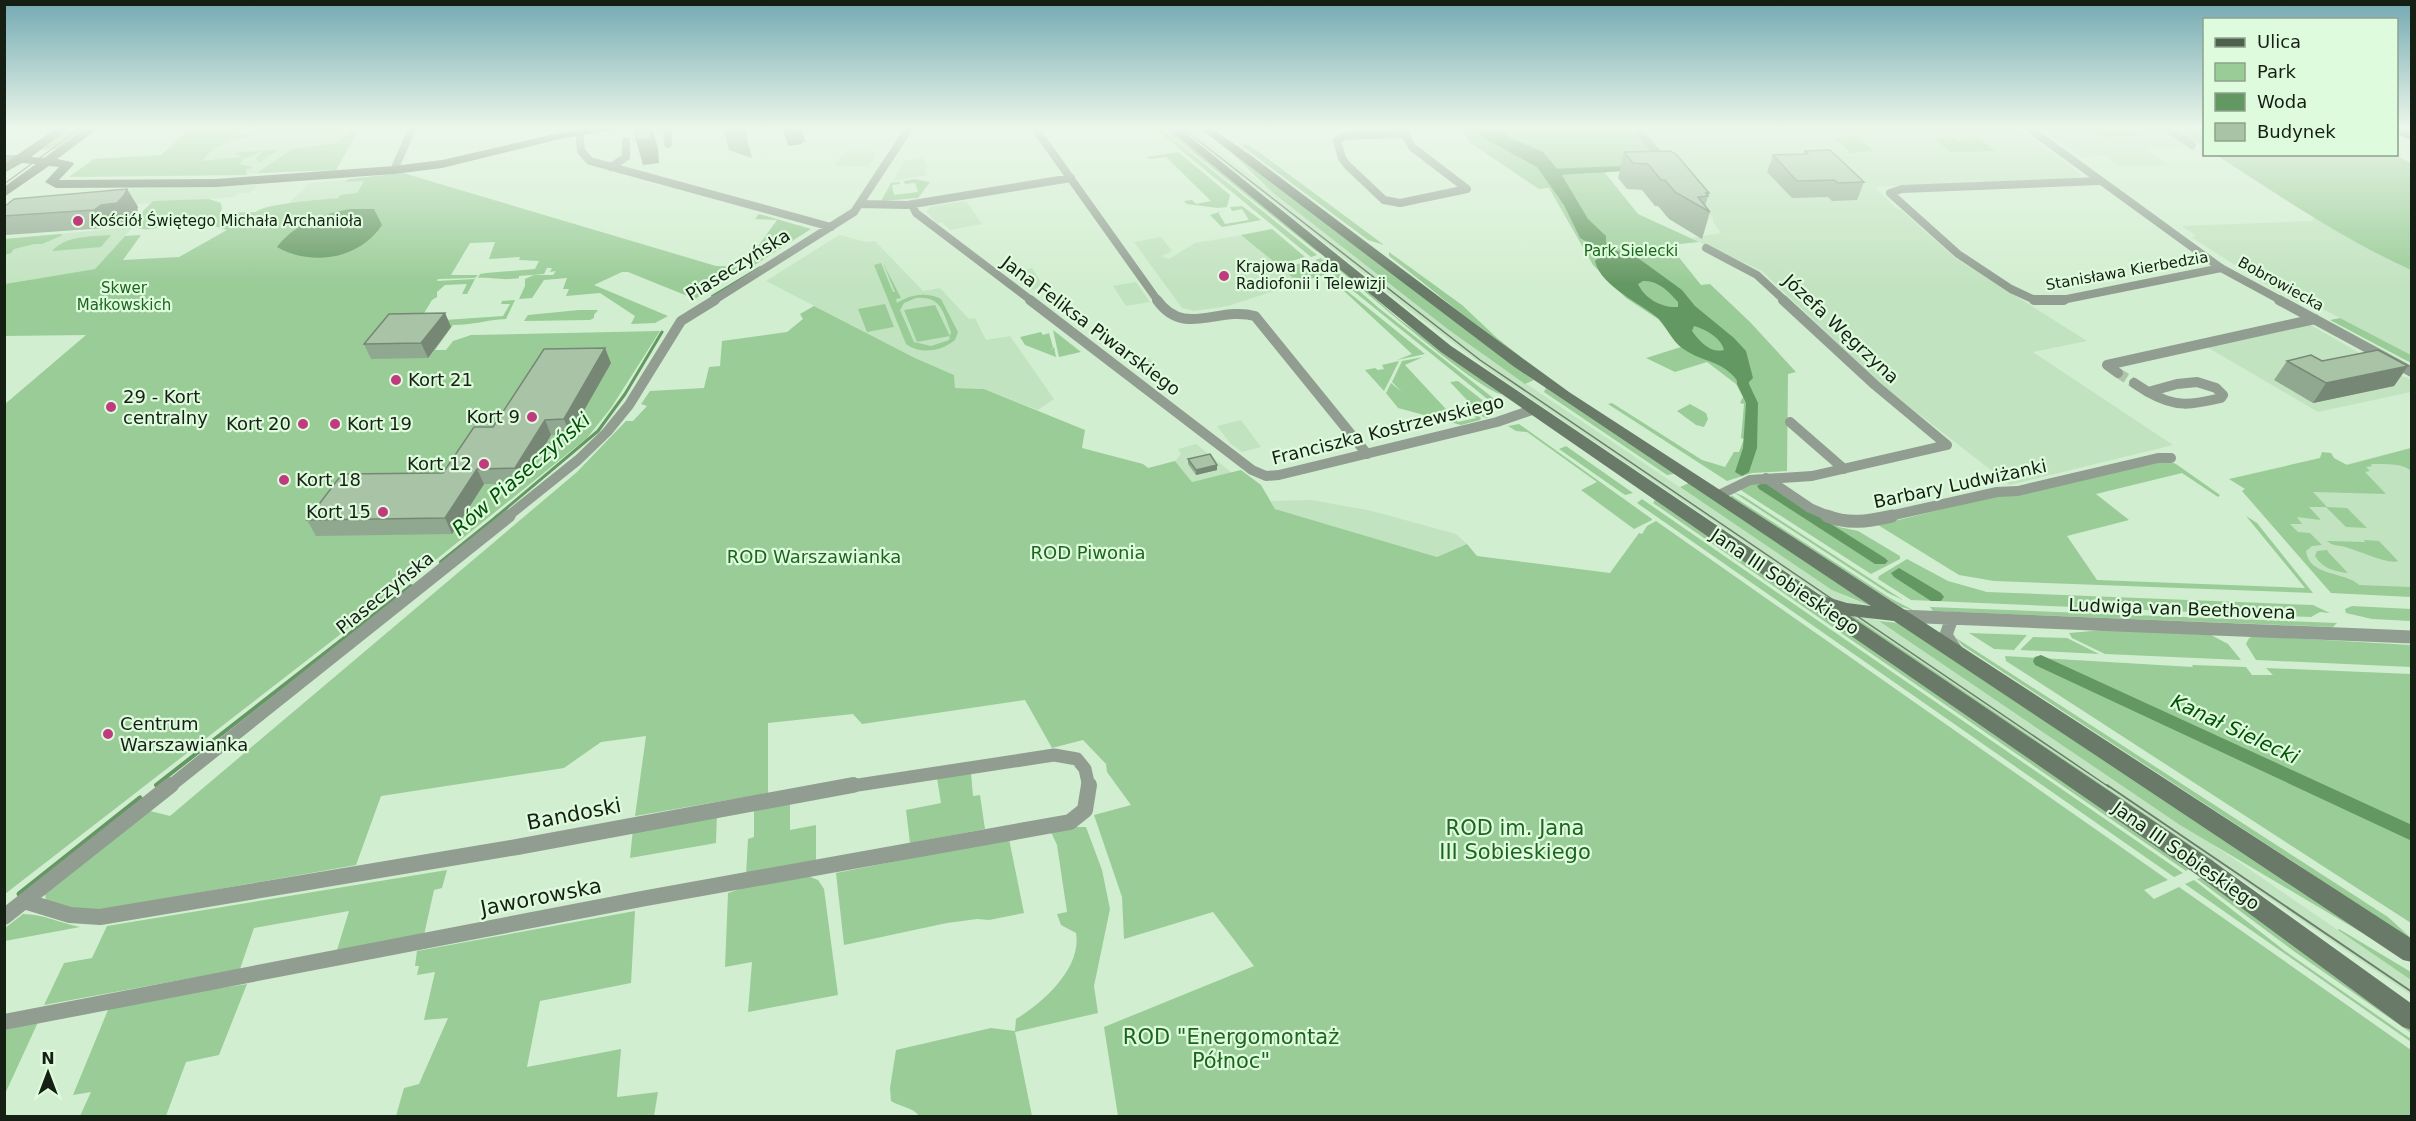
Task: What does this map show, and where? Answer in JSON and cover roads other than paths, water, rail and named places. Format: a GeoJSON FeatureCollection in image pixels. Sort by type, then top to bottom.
{"type":"FeatureCollection","features":[{"type":"Feature","properties":{"kind":"main road"},"geometry":{"type":"LineString","coordinates":[[4,193],[23,179]]}},
{"type":"Feature","properties":{"kind":"main road"},"geometry":{"type":"LineString","coordinates":[[52,179],[51,182],[56,184],[150,184],[278,179]]}},
{"type":"Feature","properties":{"kind":"main road","name":"Jana III Sobieskiego"},"geometry":{"type":"LineString","coordinates":[[1238,179],[1346,265],[1398,312],[1532,410],[2205,868],[2412,1019]]}},
{"type":"Feature","properties":{"kind":"main road","name":"Jana III Sobieskiego"},"geometry":{"type":"LineString","coordinates":[[1277,179],[1521,365],[1962,658],[2412,952]]}},
{"type":"Feature","properties":{"kind":"main road"},"geometry":{"type":"LineString","coordinates":[[49,197],[95,188],[150,184]]}},
{"type":"Feature","properties":{"kind":"main road"},"geometry":{"type":"LineString","coordinates":[[1801,594],[1853,610],[1899,616]]}},
{"type":"Feature","properties":{"kind":"street"},"geometry":{"type":"LineString","coordinates":[[656,179],[831,227]]}},
{"type":"Feature","properties":{"kind":"street","name":"Piaseczyńska"},"geometry":{"type":"LineString","coordinates":[[4,917],[429,582],[578,460],[607,432],[629,405],[681,321],[854,212],[877,179]]}},
{"type":"Feature","properties":{"kind":"street"},"geometry":{"type":"LineString","coordinates":[[861,204],[912,205],[1063,179]]}},
{"type":"Feature","properties":{"kind":"street"},"geometry":{"type":"LineString","coordinates":[[1072,179],[1168,313],[1186,319],[1234,312],[1254,316],[1367,454]]}},
{"type":"Feature","properties":{"kind":"street"},"geometry":{"type":"LineString","coordinates":[[1362,179],[1384,200],[1400,203],[1467,189],[1454,179]]}},
{"type":"Feature","properties":{"kind":"street","name":"Stanisława Kierbedzia"},"geometry":{"type":"LineString","coordinates":[[2100,180],[1902,189],[1890,193],[1964,259],[2020,295],[2035,300],[2062,300],[2221,268]]}},
{"type":"Feature","properties":{"kind":"street","name":"Bobrowiecka"},"geometry":{"type":"LineString","coordinates":[[2100,180],[2221,268],[2412,372]]}},
{"type":"Feature","properties":{"kind":"street","name":"Jana Feliksa Piwarskiego"},"geometry":{"type":"LineString","coordinates":[[912,205],[922,218],[1252,470]]}},
{"type":"Feature","properties":{"kind":"street","name":"Józefa Węgrzyna"},"geometry":{"type":"LineString","coordinates":[[1706,248],[1757,275],[1875,385],[1947,445],[1844,469]]}},
{"type":"Feature","properties":{"kind":"street"},"geometry":{"type":"LineString","coordinates":[[2118,373],[2107,365],[2315,319]]}},
{"type":"Feature","properties":{"kind":"street"},"geometry":{"type":"LineString","coordinates":[[2134,383],[2148,392],[2165,402],[2183,406],[2221,398],[2223,395],[2212,385],[2196,381],[2148,392]]}},
{"type":"Feature","properties":{"kind":"street","name":"Franciszka Kostrzewskiego"},"geometry":{"type":"LineString","coordinates":[[1252,470],[1266,476],[1279,475],[1513,417],[1532,410]]}},
{"type":"Feature","properties":{"kind":"street"},"geometry":{"type":"LineString","coordinates":[[1790,422],[1844,469]]}},
{"type":"Feature","properties":{"kind":"street","name":"Barbary Ludwiżanki"},"geometry":{"type":"LineString","coordinates":[[1766,478],[1829,517],[1845,523],[1860,523],[2158,458],[2171,458]]}},
{"type":"Feature","properties":{"kind":"street"},"geometry":{"type":"LineString","coordinates":[[1717,496],[1744,482],[1766,478],[1812,476],[1844,469]]}},
{"type":"Feature","properties":{"kind":"street","name":"Ludwiga van Beethovena"},"geometry":{"type":"LineString","coordinates":[[1899,616],[2412,637]]}},
{"type":"Feature","properties":{"kind":"street"},"geometry":{"type":"LineString","coordinates":[[1952,618],[1946,635],[1962,658]]}},
{"type":"Feature","properties":{"kind":"street","name":"Bandoski"},"geometry":{"type":"LineString","coordinates":[[24,901],[65,916],[100,917],[517,847],[859,784],[1054,755],[1079,760],[1087,771],[1088,788],[1084,812]]}},
{"type":"Feature","properties":{"kind":"street","name":"Jaworowska"},"geometry":{"type":"LineString","coordinates":[[4,1022],[641,899],[1070,822],[1084,812]]}},
{"type":"Feature","properties":{"kind":"water"},"geometry":{"type":"Polygon","coordinates":[[[1546,179],[1564,179],[1588,219],[1606,236],[1606,242],[1611,249],[1638,258],[1682,290],[1695,306],[1734,338],[1746,351],[1753,378],[1746,385],[1740,384],[1727,370],[1690,353],[1678,345],[1659,319],[1613,287],[1605,279],[1595,261],[1600,256],[1589,243],[1580,238],[1564,205],[1546,179]],[[1648,281],[1638,284],[1645,294],[1666,306],[1678,307],[1678,302],[1662,287],[1648,281]],[[1694,326],[1692,331],[1706,346],[1714,350],[1724,350],[1713,335],[1694,326]]]}},
{"type":"Feature","properties":{"kind":"water"},"geometry":{"type":"Polygon","coordinates":[[[351,209],[374,209],[382,225],[373,237],[361,246],[348,252],[320,258],[305,257],[277,247],[300,226],[330,214],[351,209]]]}},
{"type":"Feature","properties":{"kind":"waterway","name":"Rów Piaseczyński"},"geometry":{"type":"LineString","coordinates":[[712,296],[760,267]]}},
{"type":"Feature","properties":{"kind":"waterway","name":"Rów Piaseczyński"},"geometry":{"type":"LineString","coordinates":[[496,517],[598,431],[625,394],[662,332]]}},
{"type":"Feature","properties":{"kind":"waterway"},"geometry":{"type":"LineString","coordinates":[[1742,365],[1743,384],[1752,403],[1750,448],[1742,472]]}},
{"type":"Feature","properties":{"kind":"waterway","name":"Kanał Sielecki"},"geometry":{"type":"LineString","coordinates":[[1764,486],[1880,561]]}},
{"type":"Feature","properties":{"kind":"waterway","name":"Rów Piaseczyński"},"geometry":{"type":"LineString","coordinates":[[441,562],[498,516]]}},
{"type":"Feature","properties":{"kind":"waterway","name":"Kanał Sielecki"},"geometry":{"type":"LineString","coordinates":[[1899,573],[1936,597]]}},
{"type":"Feature","properties":{"kind":"waterway","name":"Rów Piaseczyński"},"geometry":{"type":"LineString","coordinates":[[156,785],[411,586]]}},
{"type":"Feature","properties":{"kind":"waterway","name":"Kanał Sielecki"},"geometry":{"type":"LineString","coordinates":[[2041,661],[2412,834]]}},
{"type":"Feature","properties":{"kind":"waterway","name":"Rów Piaseczyński"},"geometry":{"type":"LineString","coordinates":[[19,894],[140,798]]}},
{"type":"Feature","properties":{"kind":"tunnel"},"geometry":{"type":"LineString","coordinates":[[2118,373],[2134,383]]}},
{"type":"Feature","properties":{"kind":"tram line"},"geometry":{"type":"LineString","coordinates":[[4,184],[10,179]]}},
{"type":"Feature","properties":{"kind":"tram line"},"geometry":{"type":"LineString","coordinates":[[1248,179],[1480,360],[2109,787]]}},
{"type":"Feature","properties":{"kind":"tram line"},"geometry":{"type":"LineString","coordinates":[[2107,785],[2412,992]]}},
{"type":"Feature","properties":{"kind":"place","name":"Kościół Świętego Michała Archanioła"},"geometry":{"type":"Point","coordinates":[78,221]}},
{"type":"Feature","properties":{"kind":"place","name":"Krajowa Rada Radiofonii i Telewizji"},"geometry":{"type":"Point","coordinates":[1224,276]}},
{"type":"Feature","properties":{"kind":"place","name":"Kort 21"},"geometry":{"type":"Point","coordinates":[396,380]}},
{"type":"Feature","properties":{"kind":"place","name":"29 - Kort centralny"},"geometry":{"type":"Point","coordinates":[111,407]}},
{"type":"Feature","properties":{"kind":"place","name":"Kort 9"},"geometry":{"type":"Point","coordinates":[532,417]}},
{"type":"Feature","properties":{"kind":"place","name":"Kort 20"},"geometry":{"type":"Point","coordinates":[303,424]}},
{"type":"Feature","properties":{"kind":"place","name":"Kort 19"},"geometry":{"type":"Point","coordinates":[335,424]}},
{"type":"Feature","properties":{"kind":"place","name":"Kort 12"},"geometry":{"type":"Point","coordinates":[484,464]}},
{"type":"Feature","properties":{"kind":"place","name":"Kort 18"},"geometry":{"type":"Point","coordinates":[284,480]}},
{"type":"Feature","properties":{"kind":"place","name":"Kort 15"},"geometry":{"type":"Point","coordinates":[383,512]}},
{"type":"Feature","properties":{"kind":"place","name":"Centrum Warszawianka"},"geometry":{"type":"Point","coordinates":[108,734]}},
{"type":"Feature","properties":{"kind":"park label","name":"Park Sielecki"},"geometry":{"type":"Point","coordinates":[1631,251]}},
{"type":"Feature","properties":{"kind":"park label","name":"Skwer Małkowskich"},"geometry":{"type":"Point","coordinates":[124,296]}},
{"type":"Feature","properties":{"kind":"park label","name":"ROD Piwonia"},"geometry":{"type":"Point","coordinates":[1088,553]}},
{"type":"Feature","properties":{"kind":"park label","name":"ROD Warszawianka"},"geometry":{"type":"Point","coordinates":[814,557]}},
{"type":"Feature","properties":{"kind":"park label","name":"ROD im. Jana III Sobieskiego"},"geometry":{"type":"Point","coordinates":[1515,840]}},
{"type":"Feature","properties":{"kind":"park label","name":"ROD \"Energomontaż Północ\""},"geometry":{"type":"Point","coordinates":[1231,1049]}}]}
